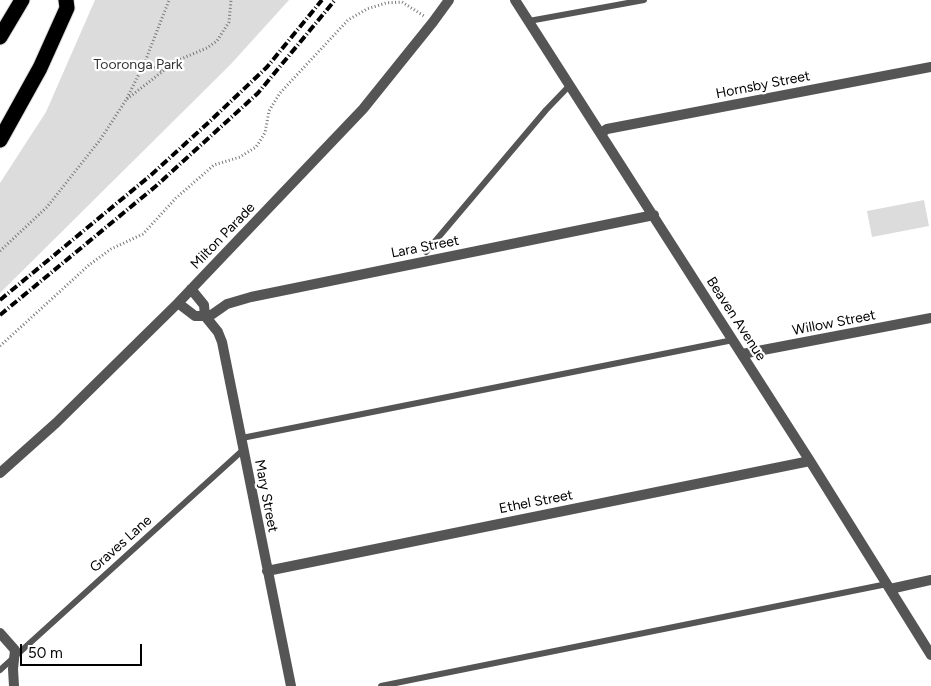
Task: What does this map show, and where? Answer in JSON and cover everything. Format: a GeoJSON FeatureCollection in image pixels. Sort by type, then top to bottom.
{"type":"FeatureCollection","features":[{"type":"Feature","properties":{"kind":"highway"},"geometry":{"type":"LineString","coordinates":[[0,37],[22,0]]}},
{"type":"Feature","properties":{"kind":"highway"},"geometry":{"type":"LineString","coordinates":[[0,140],[40,68],[67,8],[66,0]]}},
{"type":"Feature","properties":{"kind":"street","name":"Milton Parade"},"geometry":{"type":"LineString","coordinates":[[0,474],[56,423],[178,303],[363,109],[449,0]]}},
{"type":"Feature","properties":{"kind":"street","name":"Beaven Avenue"},"geometry":{"type":"LineString","coordinates":[[515,0],[810,461],[931,655]]}},
{"type":"Feature","properties":{"kind":"street","name":"Hornsby Street"},"geometry":{"type":"LineString","coordinates":[[601,133],[607,129],[931,67]]}},
{"type":"Feature","properties":{"kind":"street","name":"Lara Street"},"geometry":{"type":"LineString","coordinates":[[206,317],[227,304],[251,297],[654,216]]}},
{"type":"Feature","properties":{"kind":"street","name":"Mary Street"},"geometry":{"type":"LineString","coordinates":[[191,289],[204,305],[206,317],[218,332],[222,342],[291,686]]}},
{"type":"Feature","properties":{"kind":"street"},"geometry":{"type":"LineString","coordinates":[[178,303],[195,316],[206,317]]}},
{"type":"Feature","properties":{"kind":"street","name":"Willow Street"},"geometry":{"type":"LineString","coordinates":[[742,354],[931,318]]}},
{"type":"Feature","properties":{"kind":"street","name":"Ethel Street"},"geometry":{"type":"LineString","coordinates":[[267,571],[810,461]]}},
{"type":"Feature","properties":{"kind":"street"},"geometry":{"type":"LineString","coordinates":[[889,587],[931,580]]}},
{"type":"Feature","properties":{"kind":"street"},"geometry":{"type":"LineString","coordinates":[[0,633],[15,650],[14,686]]}},
{"type":"Feature","properties":{"kind":"lane"},"geometry":{"type":"LineString","coordinates":[[529,21],[644,0]]}},
{"type":"Feature","properties":{"kind":"lane"},"geometry":{"type":"LineString","coordinates":[[426,252],[546,110],[570,85]]}},
{"type":"Feature","properties":{"kind":"lane"},"geometry":{"type":"LineString","coordinates":[[242,438],[733,340]]}},
{"type":"Feature","properties":{"kind":"lane","name":"Graves Lane"},"geometry":{"type":"LineString","coordinates":[[0,670],[243,450]]}},
{"type":"Feature","properties":{"kind":"lane"},"geometry":{"type":"LineString","coordinates":[[381,686],[889,587]]}},
{"type":"Feature","properties":{"kind":"path"},"geometry":{"type":"LineString","coordinates":[[0,250],[47,207],[100,140],[126,100],[144,62],[169,0]]}},
{"type":"Feature","properties":{"kind":"path"},"geometry":{"type":"LineString","coordinates":[[126,100],[176,61],[207,48],[217,41],[229,22],[231,0]]}},
{"type":"Feature","properties":{"kind":"path"},"geometry":{"type":"LineString","coordinates":[[0,346],[89,265],[111,249],[143,234],[176,198],[214,165],[240,157],[256,147],[264,133],[269,111],[280,93],[348,20],[367,9],[386,3],[402,2],[433,22]]}},
{"type":"Feature","properties":{"kind":"path"},"geometry":{"type":"LineString","coordinates":[[144,62],[162,72]]}},
{"type":"Feature","properties":{"kind":"green space","name":"Tooronga Park"},"geometry":{"type":"Polygon","coordinates":[[[95,0],[289,0],[231,64],[0,293],[0,183],[46,112],[95,0]]]}},
{"type":"Feature","properties":{"kind":"green space"},"geometry":{"type":"Polygon","coordinates":[[[924,200],[929,226],[872,237],[867,211],[924,200]]]}},
{"type":"Feature","properties":{"kind":"railway"},"geometry":{"type":"LineString","coordinates":[[0,300],[151,175],[208,123],[267,67],[322,0]]}},
{"type":"Feature","properties":{"kind":"railway"},"geometry":{"type":"LineString","coordinates":[[0,315],[156,186],[258,93],[335,0]]}}]}
